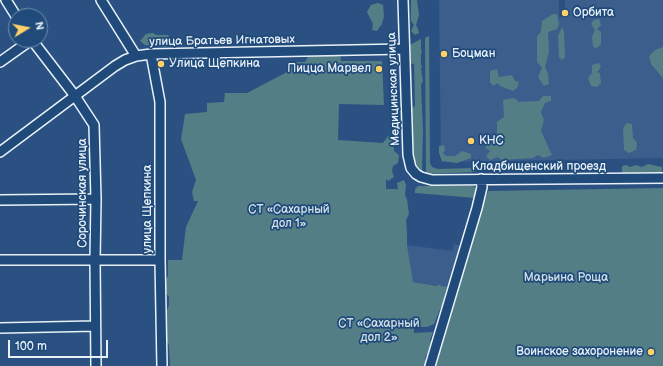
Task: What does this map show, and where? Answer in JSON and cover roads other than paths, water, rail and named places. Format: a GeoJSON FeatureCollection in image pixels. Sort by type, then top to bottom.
{"type":"FeatureCollection","features":[{"type":"Feature","properties":{"kind":"street"},"geometry":{"type":"LineString","coordinates":[[101,0],[136,56]]}},
{"type":"Feature","properties":{"kind":"street","name":"Медицинская улица"},"geometry":{"type":"LineString","coordinates":[[403,0],[408,155],[411,168],[416,174]]}},
{"type":"Feature","properties":{"kind":"street"},"geometry":{"type":"LineString","coordinates":[[0,62],[20,48]]}},
{"type":"Feature","properties":{"kind":"street","name":"Сорочинская улица"},"geometry":{"type":"LineString","coordinates":[[37,48],[75,96],[94,124],[96,199],[96,366]]}},
{"type":"Feature","properties":{"kind":"street","name":"улица Братьев Игнатовых"},"geometry":{"type":"LineString","coordinates":[[0,152],[115,66],[136,56],[151,54],[404,49]]}},
{"type":"Feature","properties":{"kind":"street","name":"улица Щепкина"},"geometry":{"type":"LineString","coordinates":[[151,54],[160,102],[162,366]]}},
{"type":"Feature","properties":{"kind":"street","name":"Кладбищенский проезд"},"geometry":{"type":"LineString","coordinates":[[416,174],[432,180],[663,178]]}},
{"type":"Feature","properties":{"kind":"street"},"geometry":{"type":"LineString","coordinates":[[430,366],[477,208],[482,187],[481,179]]}},
{"type":"Feature","properties":{"kind":"street"},"geometry":{"type":"LineString","coordinates":[[0,200],[96,199]]}},
{"type":"Feature","properties":{"kind":"street"},"geometry":{"type":"LineString","coordinates":[[0,260],[160,260]]}},
{"type":"Feature","properties":{"kind":"street"},"geometry":{"type":"LineString","coordinates":[[0,328],[96,326]]}},
{"type":"Feature","properties":{"kind":"place","name":"Орбита"},"geometry":{"type":"Point","coordinates":[565,13]}},
{"type":"Feature","properties":{"kind":"place","name":"Боцман"},"geometry":{"type":"Point","coordinates":[444,54]}},
{"type":"Feature","properties":{"kind":"place","name":"Улица Щепкина"},"geometry":{"type":"Point","coordinates":[161,64]}},
{"type":"Feature","properties":{"kind":"place","name":"Пицца Марвел"},"geometry":{"type":"Point","coordinates":[379,69]}},
{"type":"Feature","properties":{"kind":"place","name":"КНС"},"geometry":{"type":"Point","coordinates":[471,141]}},
{"type":"Feature","properties":{"kind":"place","name":"Воинское захоронение"},"geometry":{"type":"Point","coordinates":[651,352]}},
{"type":"Feature","properties":{"kind":"park label","name":"СТ «Сахарный дол 1»"},"geometry":{"type":"Point","coordinates":[289,217]}},
{"type":"Feature","properties":{"kind":"park label","name":"Марьина Роща"},"geometry":{"type":"Point","coordinates":[566,278]}},
{"type":"Feature","properties":{"kind":"park label","name":"СТ «Сахарный дол 2»"},"geometry":{"type":"Point","coordinates":[379,331]}}]}
